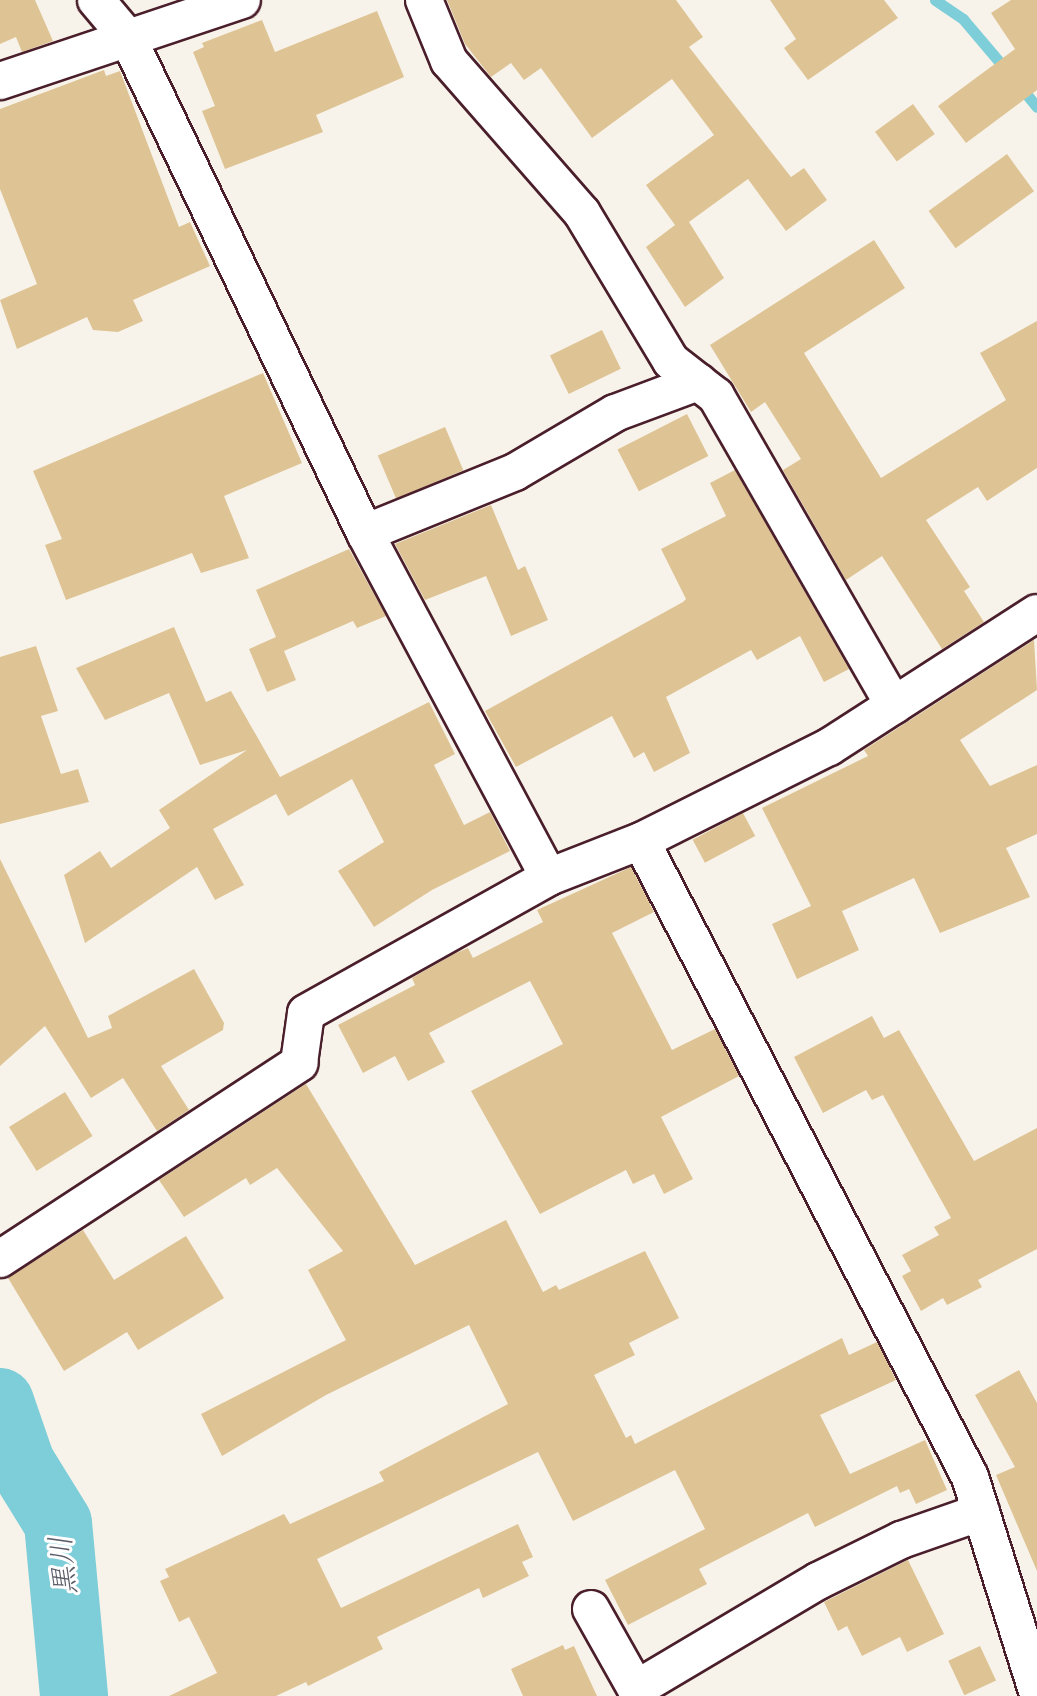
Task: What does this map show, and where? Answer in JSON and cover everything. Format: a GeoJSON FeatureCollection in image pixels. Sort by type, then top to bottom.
{"type":"FeatureCollection","features":[{"type":"Feature","properties":{"kind":"street"},"geometry":{"type":"LineString","coordinates":[[96,0],[128,38],[365,533],[549,877]]}},
{"type":"Feature","properties":{"kind":"street"},"geometry":{"type":"LineString","coordinates":[[0,81],[242,0]]}},
{"type":"Feature","properties":{"kind":"street"},"geometry":{"type":"LineString","coordinates":[[424,0],[449,61],[582,213],[671,361],[716,396],[894,705]]}},
{"type":"Feature","properties":{"kind":"street"},"geometry":{"type":"LineString","coordinates":[[365,533],[515,472],[615,413],[698,382]]}},
{"type":"Feature","properties":{"kind":"street"},"geometry":{"type":"LineString","coordinates":[[0,1259],[299,1063],[306,1013],[549,877],[641,841],[829,747],[1037,613]]}},
{"type":"Feature","properties":{"kind":"street"},"geometry":{"type":"LineString","coordinates":[[641,841],[970,1477],[1037,1691]]}},
{"type":"Feature","properties":{"kind":"street"},"geometry":{"type":"LineString","coordinates":[[591,1609],[636,1689],[818,1581],[901,1540],[981,1512]]}},
{"type":"Feature","properties":{"kind":"building"},"geometry":{"type":"Polygon","coordinates":[[[0,0],[35,0],[53,41],[22,52],[16,37],[0,44],[0,0]]]}},
{"type":"Feature","properties":{"kind":"building"},"geometry":{"type":"Polygon","coordinates":[[[447,0],[676,0],[703,37],[689,47],[791,177],[804,168],[827,200],[786,231],[748,179],[689,222],[724,278],[685,307],[646,247],[675,225],[646,185],[714,135],[672,79],[592,138],[541,68],[524,80],[511,63],[491,77],[465,44],[447,0]]]}},
{"type":"Feature","properties":{"kind":"building"},"geometry":{"type":"Polygon","coordinates":[[[770,0],[884,0],[898,18],[808,80],[784,48],[796,39],[770,0]]]}},
{"type":"Feature","properties":{"kind":"building"},"geometry":{"type":"Polygon","coordinates":[[[1011,0],[1037,0],[1037,90],[966,143],[938,106],[1015,49],[991,13],[1011,0]]]}},
{"type":"Feature","properties":{"kind":"building"},"geometry":{"type":"Polygon","coordinates":[[[377,11],[404,77],[316,115],[323,132],[225,169],[202,111],[215,106],[193,52],[204,47],[202,43],[262,20],[275,52],[377,11]]]}},
{"type":"Feature","properties":{"kind":"building"},"geometry":{"type":"Polygon","coordinates":[[[104,70],[106,76],[120,71],[179,227],[190,222],[210,266],[133,300],[143,321],[118,332],[93,330],[87,317],[17,349],[0,300],[37,284],[0,189],[0,109],[104,70]]]}},
{"type":"Feature","properties":{"kind":"building"},"geometry":{"type":"Polygon","coordinates":[[[913,104],[935,134],[897,162],[875,132],[913,104]]]}},
{"type":"Feature","properties":{"kind":"building"},"geometry":{"type":"Polygon","coordinates":[[[1007,154],[1034,191],[956,248],[929,211],[1007,154]]]}},
{"type":"Feature","properties":{"kind":"building"},"geometry":{"type":"Polygon","coordinates":[[[874,240],[905,288],[804,353],[881,478],[1006,400],[980,353],[1037,321],[1037,468],[987,501],[978,487],[926,520],[970,587],[964,591],[984,622],[942,649],[882,556],[846,580],[783,470],[801,459],[765,402],[751,412],[710,345],[874,240]]]}},
{"type":"Feature","properties":{"kind":"building"},"geometry":{"type":"Polygon","coordinates":[[[602,330],[621,369],[569,394],[550,355],[602,330]]]}},
{"type":"Feature","properties":{"kind":"building"},"geometry":{"type":"Polygon","coordinates":[[[263,373],[302,463],[224,496],[249,558],[201,573],[192,553],[66,600],[45,545],[62,539],[33,471],[263,373]]]}},
{"type":"Feature","properties":{"kind":"building"},"geometry":{"type":"Polygon","coordinates":[[[687,414],[708,456],[639,491],[618,449],[687,414]]]}},
{"type":"Feature","properties":{"kind":"building"},"geometry":{"type":"Polygon","coordinates":[[[445,427],[463,470],[396,499],[378,456],[445,427]]]}},
{"type":"Feature","properties":{"kind":"building"},"geometry":{"type":"Polygon","coordinates":[[[735,470],[849,669],[824,682],[800,636],[757,660],[751,650],[666,697],[690,753],[654,772],[644,752],[634,758],[612,716],[516,767],[485,711],[683,602],[686,599],[661,549],[726,516],[710,483],[735,470]]]}},
{"type":"Feature","properties":{"kind":"building"},"geometry":{"type":"Polygon","coordinates":[[[491,505],[518,570],[525,566],[548,620],[511,636],[486,576],[425,600],[395,544],[491,505]]]}},
{"type":"Feature","properties":{"kind":"building"},"geometry":{"type":"Polygon","coordinates":[[[349,549],[386,616],[357,628],[353,621],[284,651],[296,680],[267,692],[249,649],[276,637],[256,590],[349,549]]]}},
{"type":"Feature","properties":{"kind":"building"},"geometry":{"type":"Polygon","coordinates":[[[174,627],[206,702],[231,691],[280,777],[429,702],[455,754],[434,765],[464,825],[490,812],[510,851],[432,890],[374,927],[338,871],[384,842],[352,779],[288,816],[276,794],[213,829],[244,885],[215,900],[197,867],[85,943],[64,875],[100,851],[111,868],[170,828],[159,810],[247,750],[200,765],[169,693],[105,720],[76,668],[174,627]]]}},
{"type":"Feature","properties":{"kind":"building"},"geometry":{"type":"Polygon","coordinates":[[[1034,640],[1037,690],[960,740],[990,786],[1037,765],[1037,834],[1006,848],[1030,897],[940,933],[914,878],[842,911],[859,950],[797,979],[772,924],[811,906],[762,808],[868,756],[864,750],[1034,640]]]}},
{"type":"Feature","properties":{"kind":"building"},"geometry":{"type":"Polygon","coordinates":[[[36,646],[58,711],[41,716],[61,774],[78,769],[89,802],[0,824],[0,657],[36,646]]]}},
{"type":"Feature","properties":{"kind":"building"},"geometry":{"type":"Polygon","coordinates":[[[743,813],[755,836],[705,863],[693,840],[743,813]]]}},
{"type":"Feature","properties":{"kind":"building"},"geometry":{"type":"Polygon","coordinates":[[[0,859],[88,1038],[112,1028],[108,1016],[194,969],[224,1023],[223,1030],[161,1066],[189,1110],[157,1131],[123,1078],[91,1098],[45,1026],[0,1066],[0,859]]]}},
{"type":"Feature","properties":{"kind":"building"},"geometry":{"type":"Polygon","coordinates":[[[631,867],[654,912],[612,933],[672,1050],[715,1029],[739,1076],[661,1117],[693,1179],[664,1194],[654,1174],[633,1184],[626,1170],[540,1214],[471,1091],[563,1044],[530,981],[429,1033],[445,1062],[408,1081],[395,1056],[363,1073],[338,1025],[415,985],[412,978],[454,954],[468,948],[473,958],[543,922],[537,910],[631,867]]]}},
{"type":"Feature","properties":{"kind":"building"},"geometry":{"type":"Polygon","coordinates":[[[872,1016],[884,1038],[899,1030],[974,1161],[1037,1128],[1037,1249],[978,1280],[982,1287],[947,1305],[943,1298],[921,1311],[902,1276],[911,1271],[902,1255],[939,1235],[934,1227],[951,1218],[883,1095],[872,1100],[866,1090],[823,1113],[794,1057],[872,1016]]]}},
{"type":"Feature","properties":{"kind":"building"},"geometry":{"type":"Polygon","coordinates":[[[306,1084],[415,1265],[506,1220],[543,1292],[556,1285],[559,1290],[645,1251],[679,1318],[629,1343],[635,1355],[594,1375],[626,1438],[631,1435],[635,1444],[842,1338],[849,1355],[877,1342],[896,1380],[820,1415],[850,1474],[925,1440],[947,1490],[916,1504],[909,1489],[900,1493],[897,1486],[815,1527],[808,1513],[699,1569],[707,1584],[628,1625],[605,1580],[705,1529],[675,1470],[573,1521],[538,1452],[317,1559],[341,1608],[518,1524],[533,1557],[522,1562],[529,1576],[483,1598],[479,1588],[377,1637],[383,1649],[308,1686],[306,1682],[276,1696],[169,1696],[217,1673],[189,1617],[179,1622],[160,1581],[169,1577],[165,1569],[284,1514],[290,1524],[384,1481],[379,1472],[508,1404],[469,1325],[326,1395],[222,1456],[201,1414],[346,1340],[308,1270],[343,1251],[277,1168],[250,1185],[246,1178],[184,1217],[159,1180],[306,1084]]]}},
{"type":"Feature","properties":{"kind":"building"},"geometry":{"type":"Polygon","coordinates":[[[65,1092],[93,1136],[37,1171],[9,1127],[65,1092]]]}},
{"type":"Feature","properties":{"kind":"building"},"geometry":{"type":"Polygon","coordinates":[[[83,1230],[114,1280],[186,1236],[224,1298],[138,1350],[127,1332],[64,1371],[8,1278],[83,1230]]]}},
{"type":"Feature","properties":{"kind":"building"},"geometry":{"type":"Polygon","coordinates":[[[1019,1370],[1037,1403],[1037,1571],[996,1475],[1015,1467],[975,1395],[1019,1370]]]}},
{"type":"Feature","properties":{"kind":"building"},"geometry":{"type":"Polygon","coordinates":[[[908,1560],[944,1634],[907,1652],[900,1637],[862,1656],[847,1626],[838,1631],[824,1602],[908,1560]]]}},
{"type":"Feature","properties":{"kind":"building"},"geometry":{"type":"Polygon","coordinates":[[[563,1645],[565,1650],[574,1646],[597,1696],[523,1696],[511,1669],[563,1645]]]}},
{"type":"Feature","properties":{"kind":"building"},"geometry":{"type":"Polygon","coordinates":[[[980,1646],[996,1680],[964,1695],[948,1661],[980,1646]]]}},
{"type":"Feature","properties":{"kind":"waterway"},"geometry":{"type":"LineString","coordinates":[[935,0],[963,19],[1008,72]]}},
{"type":"Feature","properties":{"kind":"waterway"},"geometry":{"type":"LineString","coordinates":[[1019,85],[1037,107]]}},
{"type":"Feature","properties":{"kind":"waterway","name":"黒川"},"geometry":{"type":"LineString","coordinates":[[0,1402],[21,1463],[58,1523],[74,1696]]}}]}
